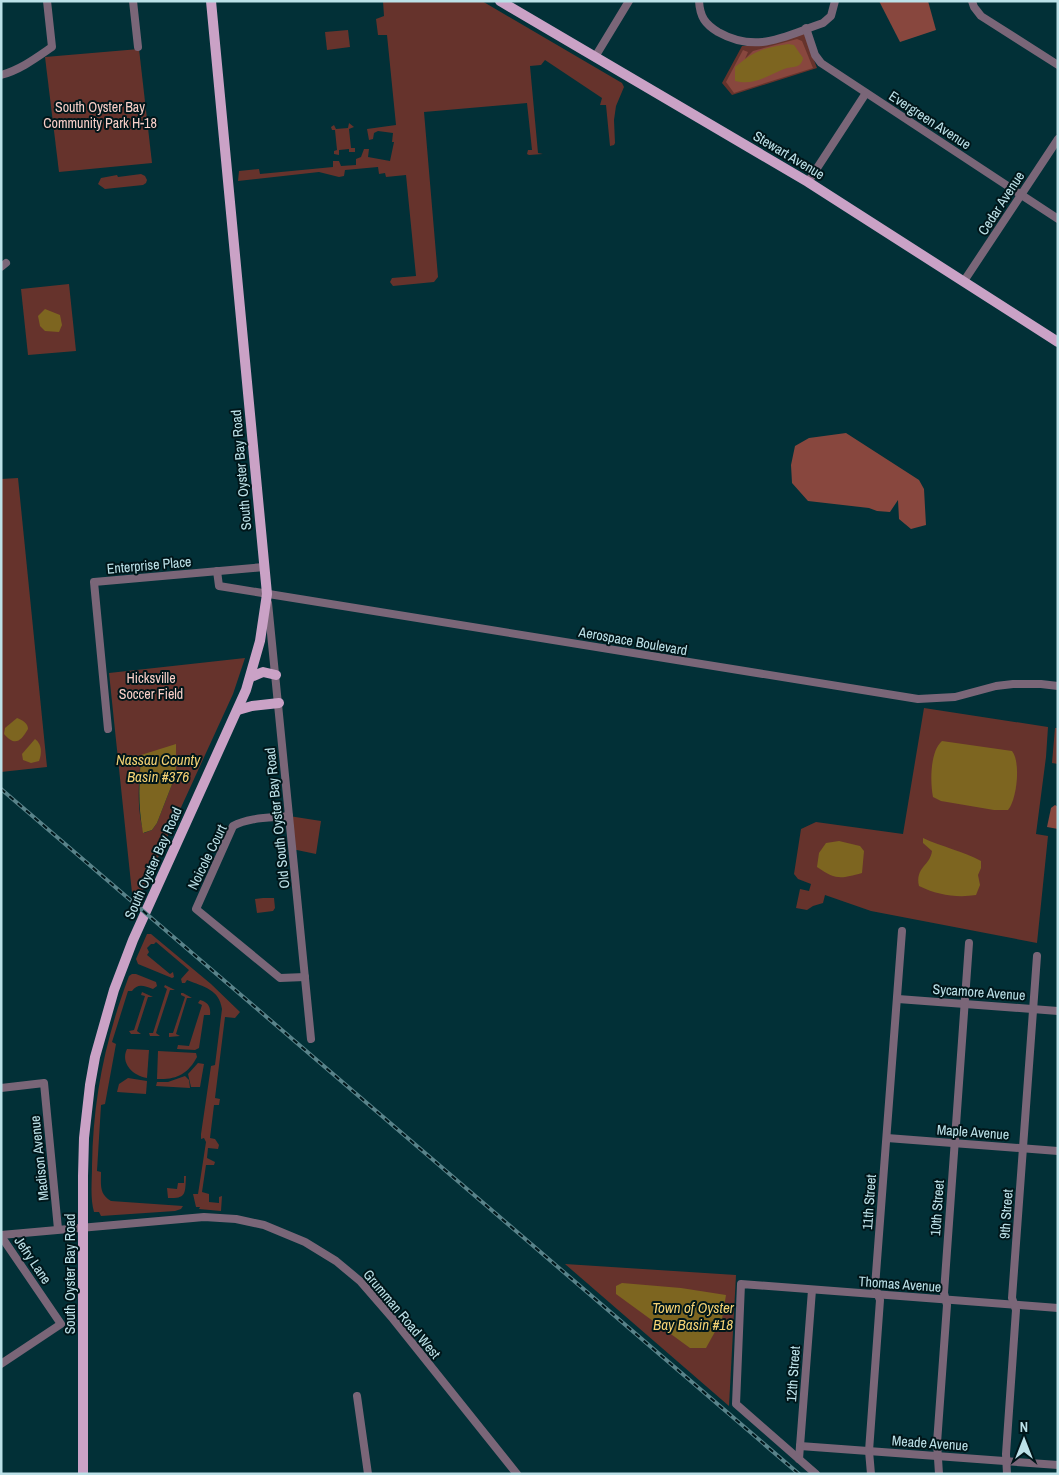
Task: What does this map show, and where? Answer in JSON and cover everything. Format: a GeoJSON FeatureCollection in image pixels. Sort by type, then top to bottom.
{"type":"FeatureCollection","features":[{"type":"Feature","properties":{"kind":"main road","name":"South Oyster Bay Road"},"geometry":{"type":"LineString","coordinates":[[83,1474],[83,1167],[86,1114],[90,1085],[106,1015],[128,951],[238,710],[251,677],[260,641],[267,594],[211,1]]}},
{"type":"Feature","properties":{"kind":"main road","name":"Stewart Avenue"},"geometry":{"type":"LineString","coordinates":[[500,1],[808,182],[1058,342]]}},
{"type":"Feature","properties":{"kind":"main road"},"geometry":{"type":"LineString","coordinates":[[251,677],[263,672],[276,675]]}},
{"type":"Feature","properties":{"kind":"main road"},"geometry":{"type":"LineString","coordinates":[[238,710],[252,706],[279,703]]}},
{"type":"Feature","properties":{"kind":"street"},"geometry":{"type":"LineString","coordinates":[[1,75],[19,68],[52,47],[47,1]]}},
{"type":"Feature","properties":{"kind":"street"},"geometry":{"type":"LineString","coordinates":[[133,1],[138,47]]}},
{"type":"Feature","properties":{"kind":"street"},"geometry":{"type":"LineString","coordinates":[[595,57],[629,1]]}},
{"type":"Feature","properties":{"kind":"street"},"geometry":{"type":"LineString","coordinates":[[699,1],[700,12],[704,22],[711,28],[734,40],[756,43],[823,23],[831,16],[835,4]]}},
{"type":"Feature","properties":{"kind":"street"},"geometry":{"type":"LineString","coordinates":[[972,1],[981,16],[1058,65]]}},
{"type":"Feature","properties":{"kind":"street","name":"Evergreen Avenue"},"geometry":{"type":"LineString","coordinates":[[806,28],[815,55],[821,63],[1058,219]]}},
{"type":"Feature","properties":{"kind":"street"},"geometry":{"type":"LineString","coordinates":[[808,182],[866,93]]}},
{"type":"Feature","properties":{"kind":"street","name":"Cedar Avenue"},"geometry":{"type":"LineString","coordinates":[[964,281],[1058,139]]}},
{"type":"Feature","properties":{"kind":"street","name":"Enterprise Place"},"geometry":{"type":"LineString","coordinates":[[108,729],[94,582],[264,567]]}},
{"type":"Feature","properties":{"kind":"street","name":"Aerospace Boulevard"},"geometry":{"type":"LineString","coordinates":[[217,571],[219,586],[918,699],[954,697],[996,686],[1013,684],[1058,686]]}},
{"type":"Feature","properties":{"kind":"street","name":"Old South Oyster Bay Road"},"geometry":{"type":"LineString","coordinates":[[267,594],[312,1039]]}},
{"type":"Feature","properties":{"kind":"street","name":"Noicole Court"},"geometry":{"type":"LineString","coordinates":[[289,816],[249,820],[233,826],[196,909],[280,978],[305,977]]}},
{"type":"Feature","properties":{"kind":"street","name":"11th Street"},"geometry":{"type":"LineString","coordinates":[[871,1474],[869,1451],[880,1300],[876,1287],[902,931]]}},
{"type":"Feature","properties":{"kind":"street","name":"10th Street"},"geometry":{"type":"LineString","coordinates":[[939,1474],[937,1456],[947,1305],[944,1293],[969,943]]}},
{"type":"Feature","properties":{"kind":"street","name":"9th Street"},"geometry":{"type":"LineString","coordinates":[[1007,1474],[1006,1461],[1016,1310],[1012,1298],[1037,956]]}},
{"type":"Feature","properties":{"kind":"street","name":"Sycamore Avenue"},"geometry":{"type":"LineString","coordinates":[[898,999],[1058,1011]]}},
{"type":"Feature","properties":{"kind":"street","name":"Madison Avenue"},"geometry":{"type":"LineString","coordinates":[[1,1088],[44,1083],[58,1230]]}},
{"type":"Feature","properties":{"kind":"street","name":"Maple Avenue"},"geometry":{"type":"LineString","coordinates":[[887,1138],[1058,1151]]}},
{"type":"Feature","properties":{"kind":"street","name":"Grumman Road West"},"geometry":{"type":"LineString","coordinates":[[1,1235],[188,1217],[218,1217],[264,1225],[293,1236],[336,1261],[360,1281],[393,1319],[517,1474]]}},
{"type":"Feature","properties":{"kind":"street","name":"Jefry Lane"},"geometry":{"type":"LineString","coordinates":[[1,1235],[61,1324],[1,1364]]}},
{"type":"Feature","properties":{"kind":"street","name":"Thomas Avenue"},"geometry":{"type":"LineString","coordinates":[[799,1459],[736,1404],[741,1284],[1058,1308]]}},
{"type":"Feature","properties":{"kind":"street","name":"12th Street"},"geometry":{"type":"LineString","coordinates":[[799,1459],[812,1290]]}},
{"type":"Feature","properties":{"kind":"street"},"geometry":{"type":"LineString","coordinates":[[357,1396],[368,1474]]}},
{"type":"Feature","properties":{"kind":"street","name":"Meade Avenue"},"geometry":{"type":"LineString","coordinates":[[800,1446],[1058,1465]]}},
{"type":"Feature","properties":{"kind":"street"},"geometry":{"type":"LineString","coordinates":[[799,1459],[816,1474]]}},
{"type":"Feature","properties":{"kind":"green space"},"geometry":{"type":"Polygon","coordinates":[[[383,1],[482,1],[622,83],[624,87],[616,106],[614,120],[615,143],[610,146],[606,105],[600,105],[602,98],[545,60],[541,65],[530,66],[538,153],[543,154],[527,154],[528,150],[532,150],[527,103],[424,112],[438,277],[434,282],[393,286],[390,282],[392,278],[416,276],[406,175],[386,177],[385,173],[379,174],[378,167],[345,170],[344,176],[339,177],[319,172],[238,181],[239,171],[259,169],[260,174],[333,167],[333,161],[339,161],[341,166],[356,165],[356,159],[361,157],[364,149],[369,149],[368,157],[390,161],[394,142],[392,142],[393,133],[378,131],[374,133],[373,139],[369,140],[367,129],[396,125],[387,35],[378,35],[376,19],[384,16],[383,1]]]}},
{"type":"Feature","properties":{"kind":"green space"},"geometry":{"type":"Polygon","coordinates":[[[348,30],[350,47],[327,50],[325,32],[348,30]]]}},
{"type":"Feature","properties":{"kind":"green space"},"geometry":{"type":"Polygon","coordinates":[[[804,33],[817,68],[732,95],[722,83],[742,46],[759,46],[804,33]]]}},
{"type":"Feature","properties":{"kind":"green space","name":"South Oyster Bay Community Park H-18"},"geometry":{"type":"Polygon","coordinates":[[[139,49],[152,163],[59,172],[45,57],[139,49]]]}},
{"type":"Feature","properties":{"kind":"green space"},"geometry":{"type":"Polygon","coordinates":[[[349,123],[354,127],[349,129],[351,148],[355,148],[355,152],[349,152],[349,149],[339,150],[339,155],[334,154],[334,151],[337,150],[335,130],[332,130],[331,127],[334,125],[336,129],[348,128],[349,123]]]}},
{"type":"Feature","properties":{"kind":"green space"},"geometry":{"type":"Polygon","coordinates":[[[141,174],[147,180],[143,185],[105,189],[98,184],[101,178],[141,174]]]}},
{"type":"Feature","properties":{"kind":"green space"},"geometry":{"type":"Polygon","coordinates":[[[69,284],[76,351],[28,355],[21,289],[69,284]]]}},
{"type":"Feature","properties":{"kind":"green space"},"geometry":{"type":"Polygon","coordinates":[[[18,478],[47,767],[1,772],[1,479],[18,478]]]}},
{"type":"Feature","properties":{"kind":"green space","name":"Nassau County Basin #376"},"geometry":{"type":"Polygon","coordinates":[[[245,658],[233,694],[140,897],[132,893],[109,673],[245,658]],[[141,755],[139,804],[144,833],[152,830],[157,823],[176,774],[141,755]]]}},
{"type":"Feature","properties":{"kind":"green space"},"geometry":{"type":"Polygon","coordinates":[[[924,708],[1048,727],[1036,834],[1048,836],[1037,943],[871,911],[825,895],[823,903],[807,910],[796,908],[800,889],[809,891],[811,884],[798,879],[794,874],[801,829],[816,822],[903,834],[924,708]]]}},
{"type":"Feature","properties":{"kind":"green space"},"geometry":{"type":"Polygon","coordinates":[[[1055,728],[1058,728],[1058,764],[1052,763],[1055,728]]]}},
{"type":"Feature","properties":{"kind":"green space"},"geometry":{"type":"Polygon","coordinates":[[[289,816],[321,821],[316,854],[292,849],[289,816]]]}},
{"type":"Feature","properties":{"kind":"green space"},"geometry":{"type":"Polygon","coordinates":[[[274,898],[275,908],[273,911],[257,913],[255,899],[274,898]]]}},
{"type":"Feature","properties":{"kind":"green space"},"geometry":{"type":"Polygon","coordinates":[[[147,934],[151,934],[211,984],[240,1012],[235,1018],[225,1017],[215,1098],[220,1099],[219,1105],[214,1105],[210,1138],[215,1139],[219,1145],[218,1149],[208,1148],[207,1158],[215,1162],[214,1165],[206,1165],[202,1192],[209,1194],[209,1202],[219,1203],[219,1197],[222,1196],[221,1211],[199,1209],[200,1207],[196,1207],[193,1194],[198,1194],[206,1142],[204,1138],[201,1139],[201,1134],[211,1066],[215,1065],[222,1009],[218,997],[210,990],[187,980],[185,983],[182,983],[181,979],[189,970],[156,942],[147,948],[149,952],[147,955],[170,974],[173,972],[174,977],[172,978],[138,964],[136,959],[147,934]]]}},
{"type":"Feature","properties":{"kind":"green space"},"geometry":{"type":"Polygon","coordinates":[[[132,974],[156,982],[157,986],[153,989],[139,986],[132,991],[128,991],[112,1042],[116,1044],[105,1104],[101,1105],[97,1171],[101,1172],[101,1185],[104,1195],[111,1201],[183,1206],[175,1211],[101,1216],[99,1212],[94,1212],[92,1195],[93,1141],[98,1093],[113,1023],[129,976],[132,974]]]}},
{"type":"Feature","properties":{"kind":"green space"},"geometry":{"type":"Polygon","coordinates":[[[165,985],[175,990],[170,990],[156,1033],[160,1036],[150,1036],[149,1033],[153,1033],[167,989],[164,987],[165,985]]]}},
{"type":"Feature","properties":{"kind":"green space"},"geometry":{"type":"Polygon","coordinates":[[[142,992],[153,997],[148,997],[137,1031],[141,1034],[131,1034],[129,1031],[134,1030],[145,996],[141,995],[142,992]]]}},
{"type":"Feature","properties":{"kind":"green space"},"geometry":{"type":"Polygon","coordinates":[[[181,993],[192,998],[187,998],[176,1034],[180,1036],[169,1037],[169,1033],[173,1033],[185,997],[181,993]]]}},
{"type":"Feature","properties":{"kind":"green space"},"geometry":{"type":"Polygon","coordinates":[[[200,1000],[209,1007],[210,1015],[204,1015],[199,1048],[195,1050],[177,1049],[178,1045],[189,1046],[202,1005],[198,1003],[200,1000]]]}},
{"type":"Feature","properties":{"kind":"green space"},"geometry":{"type":"Polygon","coordinates":[[[127,1049],[149,1050],[147,1078],[137,1075],[129,1068],[125,1059],[127,1049]]]}},
{"type":"Feature","properties":{"kind":"green space"},"geometry":{"type":"Polygon","coordinates":[[[158,1051],[196,1053],[197,1057],[190,1068],[181,1075],[157,1079],[158,1051]]]}},
{"type":"Feature","properties":{"kind":"green space"},"geometry":{"type":"Polygon","coordinates":[[[198,1063],[204,1064],[200,1087],[191,1087],[188,1074],[198,1063]]]}},
{"type":"Feature","properties":{"kind":"green space"},"geometry":{"type":"Polygon","coordinates":[[[185,1076],[189,1080],[190,1088],[156,1086],[157,1082],[168,1082],[185,1076]]]}},
{"type":"Feature","properties":{"kind":"green space"},"geometry":{"type":"Polygon","coordinates":[[[128,1078],[147,1081],[146,1094],[117,1092],[119,1084],[128,1078]]]}},
{"type":"Feature","properties":{"kind":"green space"},"geometry":{"type":"Polygon","coordinates":[[[184,1176],[186,1176],[184,1194],[179,1197],[168,1198],[167,1188],[177,1189],[178,1183],[184,1183],[184,1176]]]}},
{"type":"Feature","properties":{"kind":"green space"},"geometry":{"type":"Polygon","coordinates":[[[565,1264],[736,1275],[729,1406],[565,1264]]]}},
{"type":"Feature","properties":{"kind":"shaded area"},"geometry":{"type":"Polygon","coordinates":[[[879,1],[928,1],[936,30],[900,42],[879,1]]]}},
{"type":"Feature","properties":{"kind":"shaded area"},"geometry":{"type":"Polygon","coordinates":[[[797,39],[802,41],[813,68],[734,93],[726,82],[743,50],[748,52],[745,59],[753,51],[797,39]]]}},
{"type":"Feature","properties":{"kind":"shaded area"},"geometry":{"type":"Polygon","coordinates":[[[846,433],[919,480],[924,489],[926,525],[911,529],[899,519],[898,500],[890,512],[808,501],[792,483],[791,465],[795,446],[809,438],[846,433]]]}},
{"type":"Feature","properties":{"kind":"shaded area"},"geometry":{"type":"Polygon","coordinates":[[[1055,805],[1058,807],[1058,829],[1047,827],[1051,808],[1055,805]]]}},
{"type":"Feature","properties":{"kind":"water"},"geometry":{"type":"Polygon","coordinates":[[[788,44],[794,45],[803,58],[798,66],[784,69],[754,81],[735,81],[735,67],[748,57],[765,49],[788,44]]]}},
{"type":"Feature","properties":{"kind":"water"},"geometry":{"type":"Polygon","coordinates":[[[45,309],[60,315],[62,325],[59,332],[45,331],[40,326],[38,316],[45,309]]]}},
{"type":"Feature","properties":{"kind":"water"},"geometry":{"type":"Polygon","coordinates":[[[17,718],[26,723],[28,729],[23,737],[15,741],[4,734],[5,728],[17,718]]]}},
{"type":"Feature","properties":{"kind":"water"},"geometry":{"type":"Polygon","coordinates":[[[35,739],[40,746],[41,755],[39,761],[31,763],[23,760],[22,754],[35,739]]]}},
{"type":"Feature","properties":{"kind":"water"},"geometry":{"type":"Polygon","coordinates":[[[942,741],[1012,751],[1015,756],[1017,781],[1014,798],[1008,810],[994,810],[941,801],[933,797],[931,775],[933,759],[942,741]]]}},
{"type":"Feature","properties":{"kind":"water","name":"Nassau County Basin #376"},"geometry":{"type":"Polygon","coordinates":[[[176,744],[176,774],[157,823],[152,830],[143,833],[139,794],[141,755],[176,744]]]}},
{"type":"Feature","properties":{"kind":"water"},"geometry":{"type":"Polygon","coordinates":[[[923,838],[981,861],[978,875],[980,885],[976,895],[947,895],[919,886],[919,875],[929,860],[932,851],[923,843],[923,838]]]}},
{"type":"Feature","properties":{"kind":"water"},"geometry":{"type":"Polygon","coordinates":[[[839,841],[860,846],[864,851],[862,873],[838,877],[817,867],[819,853],[826,843],[839,841]]]}},
{"type":"Feature","properties":{"kind":"water","name":"Town of Oyster Bay Basin #18"},"geometry":{"type":"Polygon","coordinates":[[[622,1283],[681,1288],[726,1295],[722,1319],[706,1348],[690,1348],[616,1294],[616,1286],[622,1283]]]}},
{"type":"Feature","properties":{"kind":"railway"},"geometry":{"type":"LineString","coordinates":[[1,789],[799,1474]]}},
{"type":"Feature","properties":{"kind":"park label","name":"Hicksville Soccer Field"},"geometry":{"type":"Point","coordinates":[151,686]}}]}
